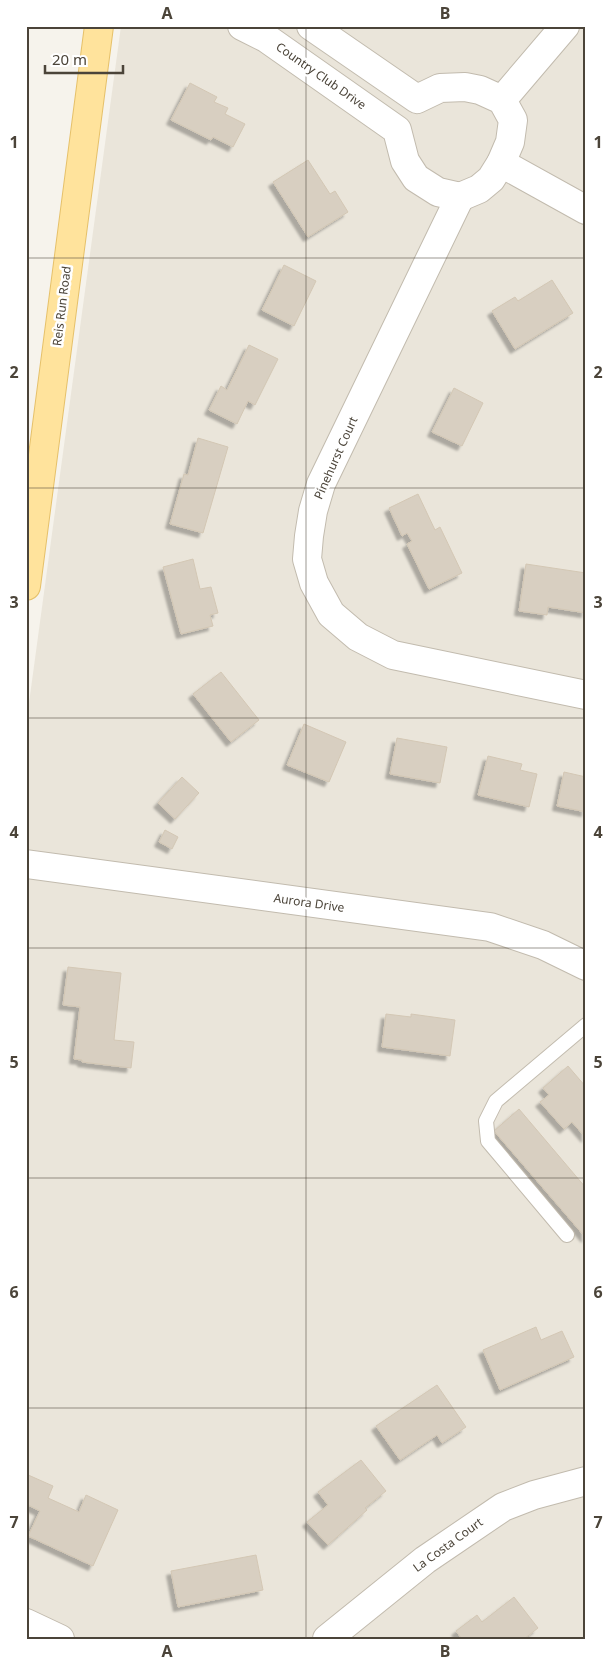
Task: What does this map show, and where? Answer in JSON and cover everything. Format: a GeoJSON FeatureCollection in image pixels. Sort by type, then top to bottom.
{"type":"FeatureCollection","features":[{"type":"Feature","properties":{"kind":"main road","name":"Reis Run Road"},"geometry":{"type":"LineString","coordinates":[[26,586],[99,26]]}},
{"type":"Feature","properties":{"kind":"street","name":"Country Club Drive"},"geometry":{"type":"LineString","coordinates":[[242,26],[266,38],[396,130]]}},
{"type":"Feature","properties":{"kind":"street"},"geometry":{"type":"LineString","coordinates":[[312,26],[417,98]]}},
{"type":"Feature","properties":{"kind":"street"},"geometry":{"type":"LineString","coordinates":[[502,100],[565,26]]}},
{"type":"Feature","properties":{"kind":"street"},"geometry":{"type":"LineString","coordinates":[[465,87],[480,90],[502,100],[512,120],[510,142],[501,163],[491,179],[479,189],[460,197],[438,192],[416,178],[405,160],[396,130],[417,98],[440,88],[465,87]]}},
{"type":"Feature","properties":{"kind":"street"},"geometry":{"type":"LineString","coordinates":[[501,163],[586,210]]}},
{"type":"Feature","properties":{"kind":"street","name":"Pinehurst Court"},"geometry":{"type":"LineString","coordinates":[[460,197],[321,484],[313,511],[307,559],[314,583],[332,614],[358,638],[393,656],[586,695]]}},
{"type":"Feature","properties":{"kind":"street","name":"Aurora Drive"},"geometry":{"type":"LineString","coordinates":[[26,864],[490,927],[543,945],[586,966]]}},
{"type":"Feature","properties":{"kind":"street","name":"La Costa Court"},"geometry":{"type":"LineString","coordinates":[[327,1639],[425,1560],[502,1507],[534,1495],[586,1481]]}},
{"type":"Feature","properties":{"kind":"street"},"geometry":{"type":"LineString","coordinates":[[26,1623],[60,1639]]}},
{"type":"Feature","properties":{"kind":"lane"},"geometry":{"type":"LineString","coordinates":[[566,1235],[488,1140],[486,1121],[496,1101],[586,1025]]}},
{"type":"Feature","properties":{"kind":"shaded area"},"geometry":{"type":"Polygon","coordinates":[[[121,26],[586,26],[586,1639],[26,1639],[26,725],[121,26]]]}},
{"type":"Feature","properties":{"kind":"building"},"geometry":{"type":"Polygon","coordinates":[[[190,83],[217,97],[214,102],[228,108],[225,114],[245,124],[233,147],[213,137],[211,140],[171,120],[190,83]]]}},
{"type":"Feature","properties":{"kind":"building"},"geometry":{"type":"Polygon","coordinates":[[[308,160],[330,194],[335,191],[348,212],[308,237],[273,182],[308,160]]]}},
{"type":"Feature","properties":{"kind":"building"},"geometry":{"type":"Polygon","coordinates":[[[284,265],[316,281],[294,326],[262,310],[284,265]]]}},
{"type":"Feature","properties":{"kind":"building"},"geometry":{"type":"Polygon","coordinates":[[[552,280],[573,313],[515,349],[492,311],[515,297],[518,301],[552,280]]]}},
{"type":"Feature","properties":{"kind":"building"},"geometry":{"type":"Polygon","coordinates":[[[249,345],[278,359],[255,405],[248,401],[237,424],[209,410],[221,386],[227,390],[249,345]]]}},
{"type":"Feature","properties":{"kind":"building"},"geometry":{"type":"Polygon","coordinates":[[[454,388],[483,403],[462,446],[432,432],[454,388]]]}},
{"type":"Feature","properties":{"kind":"building"},"geometry":{"type":"Polygon","coordinates":[[[198,438],[228,447],[203,533],[170,524],[184,474],[188,475],[198,438]]]}},
{"type":"Feature","properties":{"kind":"building"},"geometry":{"type":"Polygon","coordinates":[[[418,494],[435,530],[440,527],[462,573],[429,589],[407,544],[412,541],[407,533],[402,536],[389,508],[418,494]]]}},
{"type":"Feature","properties":{"kind":"building"},"geometry":{"type":"Polygon","coordinates":[[[193,559],[200,589],[211,587],[218,613],[210,615],[213,626],[181,634],[163,567],[193,559]]]}},
{"type":"Feature","properties":{"kind":"building"},"geometry":{"type":"Polygon","coordinates":[[[526,564],[586,573],[586,613],[548,607],[547,615],[519,611],[526,564]]]}},
{"type":"Feature","properties":{"kind":"building"},"geometry":{"type":"Polygon","coordinates":[[[221,672],[259,720],[231,742],[193,694],[221,672]]]}},
{"type":"Feature","properties":{"kind":"building"},"geometry":{"type":"Polygon","coordinates":[[[304,724],[346,742],[329,782],[287,765],[304,724]]]}},
{"type":"Feature","properties":{"kind":"building"},"geometry":{"type":"Polygon","coordinates":[[[397,738],[447,747],[440,783],[390,774],[397,738]]]}},
{"type":"Feature","properties":{"kind":"building"},"geometry":{"type":"Polygon","coordinates":[[[488,756],[522,764],[520,770],[537,774],[529,807],[478,795],[488,756]]]}},
{"type":"Feature","properties":{"kind":"building"},"geometry":{"type":"Polygon","coordinates":[[[564,772],[586,777],[586,812],[557,806],[564,772]]]}},
{"type":"Feature","properties":{"kind":"building"},"geometry":{"type":"Polygon","coordinates":[[[182,777],[199,793],[175,819],[158,803],[182,777]]]}},
{"type":"Feature","properties":{"kind":"building"},"geometry":{"type":"Polygon","coordinates":[[[165,830],[178,837],[172,849],[159,842],[165,830]]]}},
{"type":"Feature","properties":{"kind":"building"},"geometry":{"type":"Polygon","coordinates":[[[68,967],[121,973],[114,1040],[134,1042],[131,1068],[82,1062],[82,1060],[74,1059],[80,1007],[63,1005],[68,967]]]}},
{"type":"Feature","properties":{"kind":"building"},"geometry":{"type":"Polygon","coordinates":[[[386,1014],[411,1017],[411,1014],[455,1020],[450,1056],[382,1047],[386,1014]]]}},
{"type":"Feature","properties":{"kind":"building"},"geometry":{"type":"Polygon","coordinates":[[[568,1066],[586,1087],[586,1138],[572,1122],[564,1129],[540,1102],[549,1095],[543,1088],[568,1066]]]}},
{"type":"Feature","properties":{"kind":"building"},"geometry":{"type":"Polygon","coordinates":[[[519,1109],[586,1188],[586,1238],[494,1131],[519,1109]]]}},
{"type":"Feature","properties":{"kind":"building"},"geometry":{"type":"Polygon","coordinates":[[[536,1327],[541,1340],[562,1331],[574,1357],[500,1390],[483,1350],[536,1327]]]}},
{"type":"Feature","properties":{"kind":"building"},"geometry":{"type":"Polygon","coordinates":[[[437,1385],[466,1427],[442,1443],[437,1435],[400,1460],[376,1426],[437,1385]]]}},
{"type":"Feature","properties":{"kind":"building"},"geometry":{"type":"Polygon","coordinates":[[[361,1460],[386,1491],[365,1508],[367,1510],[328,1545],[307,1522],[328,1505],[318,1492],[361,1460]]]}},
{"type":"Feature","properties":{"kind":"building"},"geometry":{"type":"Polygon","coordinates":[[[26,1474],[53,1486],[48,1498],[79,1512],[86,1495],[118,1510],[93,1566],[28,1536],[40,1511],[26,1504],[26,1474]]]}},
{"type":"Feature","properties":{"kind":"building"},"geometry":{"type":"Polygon","coordinates":[[[256,1555],[263,1590],[178,1607],[171,1571],[256,1555]]]}},
{"type":"Feature","properties":{"kind":"building"},"geometry":{"type":"Polygon","coordinates":[[[514,1597],[538,1628],[524,1639],[462,1639],[456,1631],[477,1615],[482,1622],[514,1597]]]}}]}
